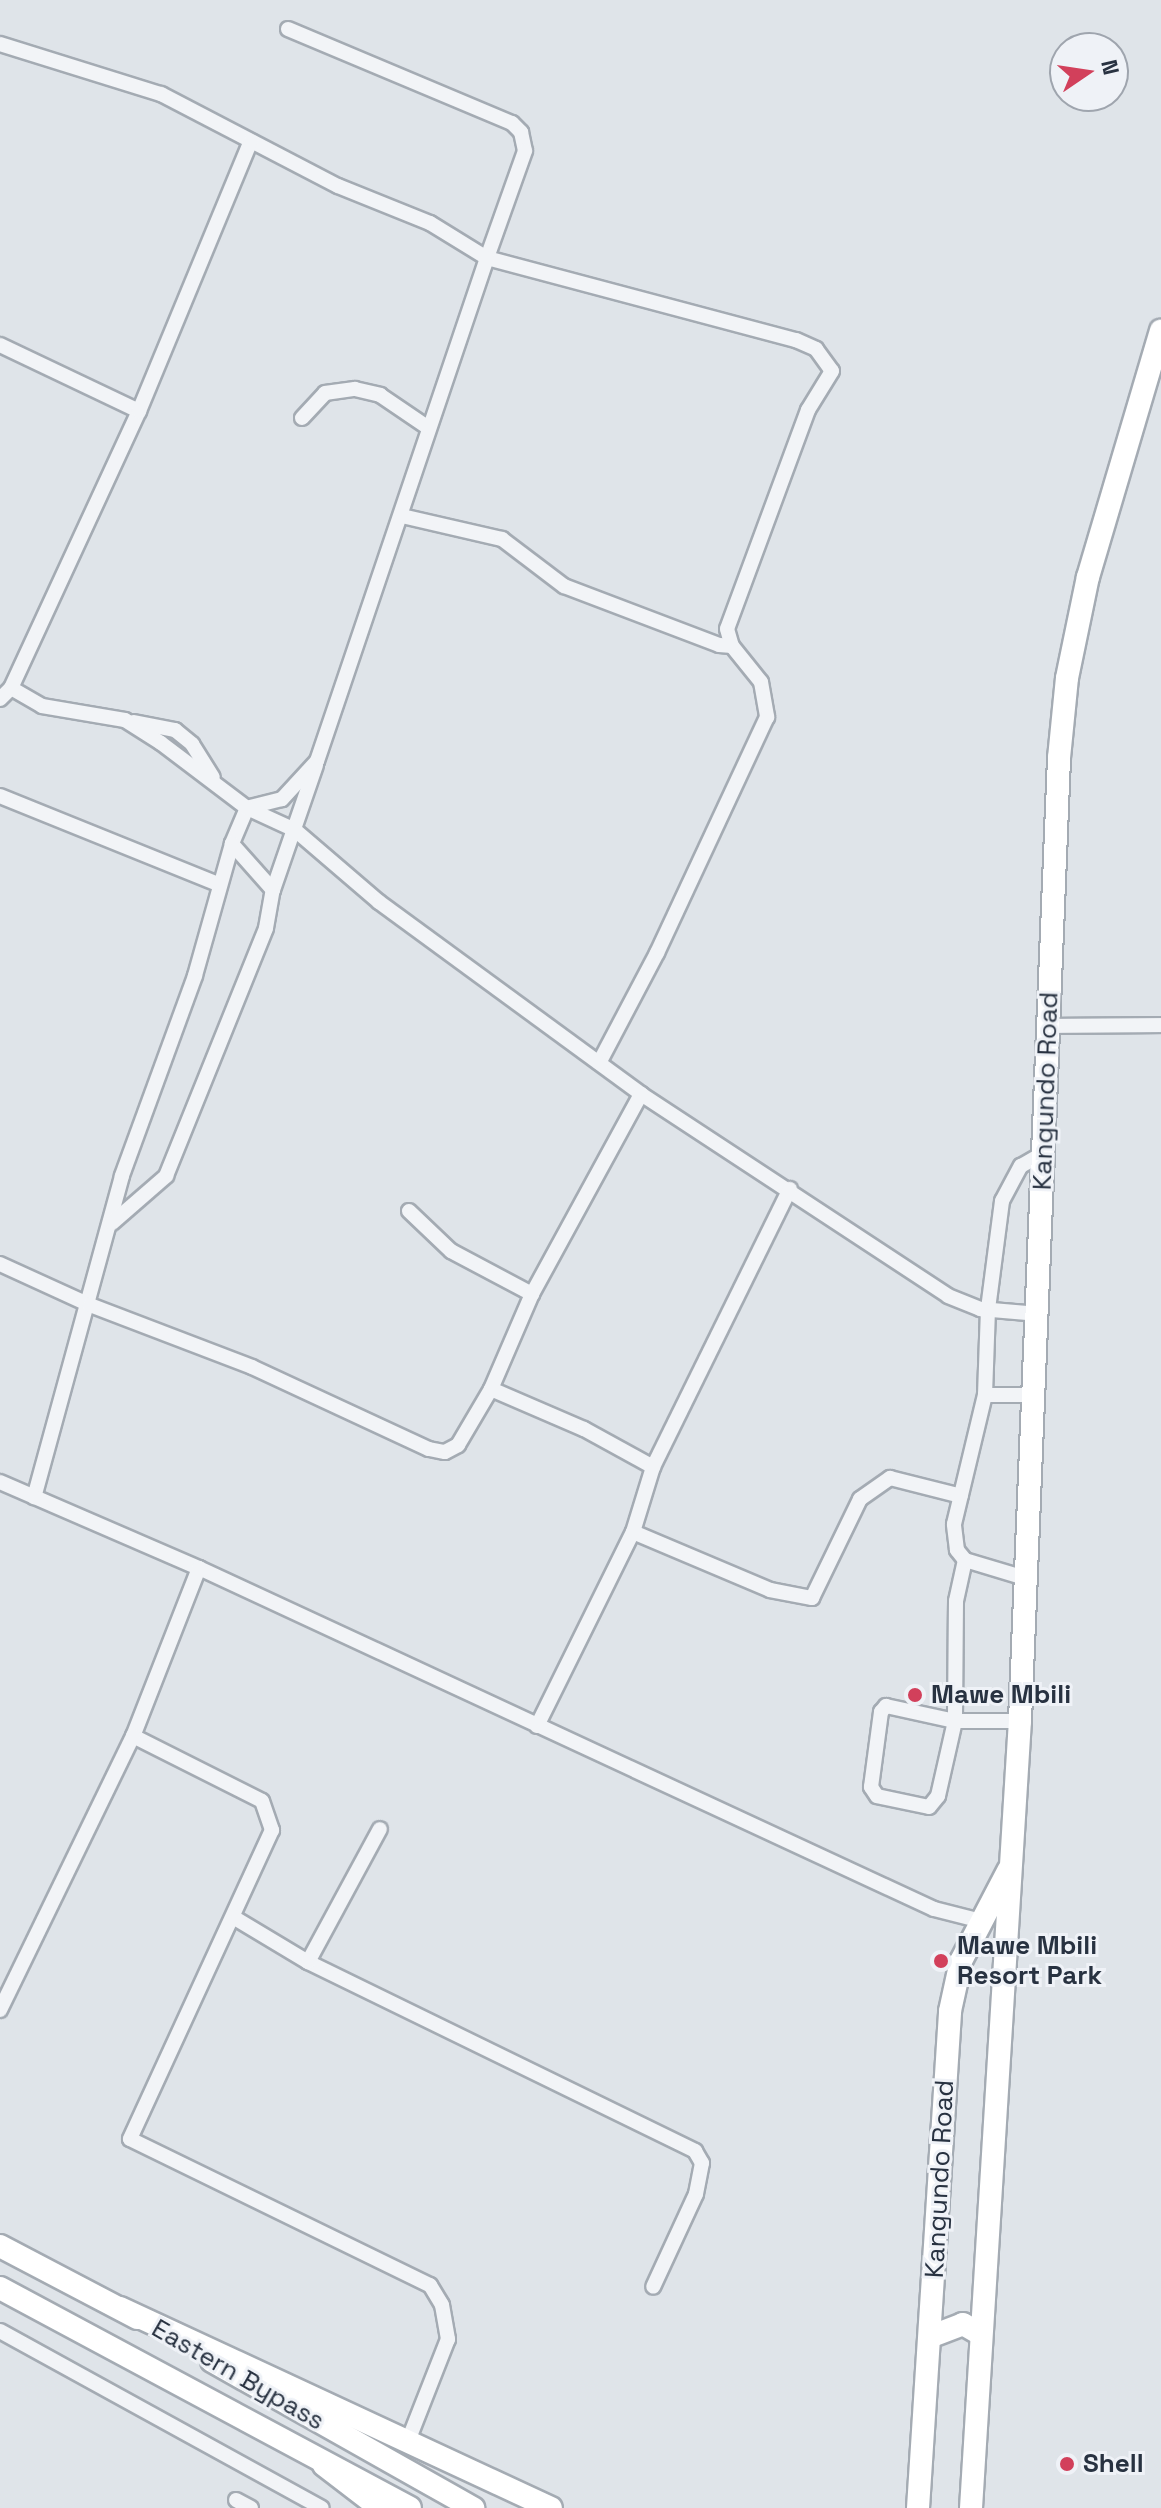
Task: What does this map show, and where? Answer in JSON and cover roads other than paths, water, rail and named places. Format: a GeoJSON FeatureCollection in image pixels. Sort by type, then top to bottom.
{"type":"FeatureCollection","features":[{"type":"Feature","properties":{"kind":"main road","name":"Kangundo Road"},"geometry":{"type":"LineString","coordinates":[[971,2508],[1020,1721],[1039,1314],[1059,758],[1067,678],[1088,577],[1161,331]]}},
{"type":"Feature","properties":{"kind":"main road","name":"Kangundo Road"},"geometry":{"type":"LineString","coordinates":[[918,2508],[932,2336],[950,2011],[961,1961],[1012,1863]]}},
{"type":"Feature","properties":{"kind":"main road","name":"Eastern Bypass"},"geometry":{"type":"LineString","coordinates":[[0,2246],[120,2308],[473,2508]]}},
{"type":"Feature","properties":{"kind":"main road","name":"Eastern Bypass"},"geometry":{"type":"LineString","coordinates":[[0,2288],[324,2465],[410,2508]]}},
{"type":"Feature","properties":{"kind":"main road"},"geometry":{"type":"LineString","coordinates":[[120,2308],[551,2508]]}},
{"type":"Feature","properties":{"kind":"main road"},"geometry":{"type":"LineString","coordinates":[[932,2336],[963,2324],[980,2334]]}},
{"type":"Feature","properties":{"kind":"main road"},"geometry":{"type":"LineString","coordinates":[[324,2465],[380,2508]]}},
{"type":"Feature","properties":{"kind":"street"},"geometry":{"type":"LineString","coordinates":[[112,1223],[166,1176],[266,928],[273,890],[402,516],[427,427],[522,162],[521,132],[288,29]]}},
{"type":"Feature","properties":{"kind":"street"},"geometry":{"type":"LineString","coordinates":[[0,44],[161,94],[338,186],[430,223],[487,258],[796,340],[816,349],[832,371],[808,410],[727,629],[732,646],[761,682],[767,717],[657,953],[599,1063]]}},
{"type":"Feature","properties":{"kind":"street"},"geometry":{"type":"LineString","coordinates":[[251,141],[139,411],[5,694],[42,706],[125,720],[247,808],[295,830],[379,902],[641,1094],[790,1189],[948,1296],[988,1309],[1039,1314]]}},
{"type":"Feature","properties":{"kind":"street"},"geometry":{"type":"LineString","coordinates":[[0,345],[139,411]]}},
{"type":"Feature","properties":{"kind":"street"},"geometry":{"type":"LineString","coordinates":[[302,418],[325,393],[355,389],[380,395],[427,427]]}},
{"type":"Feature","properties":{"kind":"street"},"geometry":{"type":"LineString","coordinates":[[402,516],[502,539],[564,586],[732,646]]}},
{"type":"Feature","properties":{"kind":"street"},"geometry":{"type":"LineString","coordinates":[[247,808],[282,799],[317,761]]}},
{"type":"Feature","properties":{"kind":"street"},"geometry":{"type":"LineString","coordinates":[[0,796],[218,884]]}},
{"type":"Feature","properties":{"kind":"street"},"geometry":{"type":"LineString","coordinates":[[34,1497],[90,1305],[122,1176],[195,976],[218,884],[247,808]]}},
{"type":"Feature","properties":{"kind":"street"},"geometry":{"type":"LineString","coordinates":[[232,844],[273,890]]}},
{"type":"Feature","properties":{"kind":"street"},"geometry":{"type":"LineString","coordinates":[[1049,1026],[1161,1025]]}},
{"type":"Feature","properties":{"kind":"street"},"geometry":{"type":"LineString","coordinates":[[0,1264],[90,1305],[252,1367],[429,1449],[445,1452],[458,1445],[491,1389],[532,1294],[641,1094]]}},
{"type":"Feature","properties":{"kind":"street"},"geometry":{"type":"LineString","coordinates":[[1025,1578],[965,1560],[957,1550],[954,1524],[985,1395],[988,1309],[1002,1201],[1021,1166],[1045,1152]]}},
{"type":"Feature","properties":{"kind":"street"},"geometry":{"type":"LineString","coordinates":[[537,1726],[633,1532],[653,1467],[790,1189]]}},
{"type":"Feature","properties":{"kind":"street"},"geometry":{"type":"LineString","coordinates":[[409,1211],[451,1251],[532,1294]]}},
{"type":"Feature","properties":{"kind":"street"},"geometry":{"type":"LineString","coordinates":[[491,1389],[584,1429],[653,1467]]}},
{"type":"Feature","properties":{"kind":"street"},"geometry":{"type":"LineString","coordinates":[[985,1395],[1035,1395]]}},
{"type":"Feature","properties":{"kind":"street"},"geometry":{"type":"LineString","coordinates":[[633,1532],[770,1590],[812,1598],[860,1499],[890,1478],[961,1496]]}},
{"type":"Feature","properties":{"kind":"street"},"geometry":{"type":"LineString","coordinates":[[0,1482],[199,1568],[934,1909],[981,1921]]}},
{"type":"Feature","properties":{"kind":"street"},"geometry":{"type":"LineString","coordinates":[[965,1560],[956,1601],[955,1721],[934,1803],[929,1807],[877,1796],[871,1787],[881,1712],[886,1706],[955,1721],[1020,1721]]}},
{"type":"Feature","properties":{"kind":"street"},"geometry":{"type":"LineString","coordinates":[[0,2010],[133,1736],[199,1568]]}},
{"type":"Feature","properties":{"kind":"street"},"geometry":{"type":"LineString","coordinates":[[133,1736],[262,1801],[270,1813],[272,1830],[130,2139],[430,2285],[442,2305],[448,2339],[408,2441]]}},
{"type":"Feature","properties":{"kind":"street"},"geometry":{"type":"LineString","coordinates":[[308,1962],[380,1829]]}},
{"type":"Feature","properties":{"kind":"street"},"geometry":{"type":"LineString","coordinates":[[233,1917],[308,1962],[695,2151],[702,2163],[696,2194],[653,2287]]}},
{"type":"Feature","properties":{"kind":"street"},"geometry":{"type":"LineString","coordinates":[[0,2331],[322,2508]]}},
{"type":"Feature","properties":{"kind":"street"},"geometry":{"type":"LineString","coordinates":[[236,2500],[251,2508]]}},
{"type":"Feature","properties":{"kind":"place","name":"Mawe Mbili"},"geometry":{"type":"Point","coordinates":[915,1695]}},
{"type":"Feature","properties":{"kind":"place","name":"Mawe Mbili Resort Park"},"geometry":{"type":"Point","coordinates":[941,1961]}},
{"type":"Feature","properties":{"kind":"place","name":"Shell"},"geometry":{"type":"Point","coordinates":[1067,2464]}}]}
